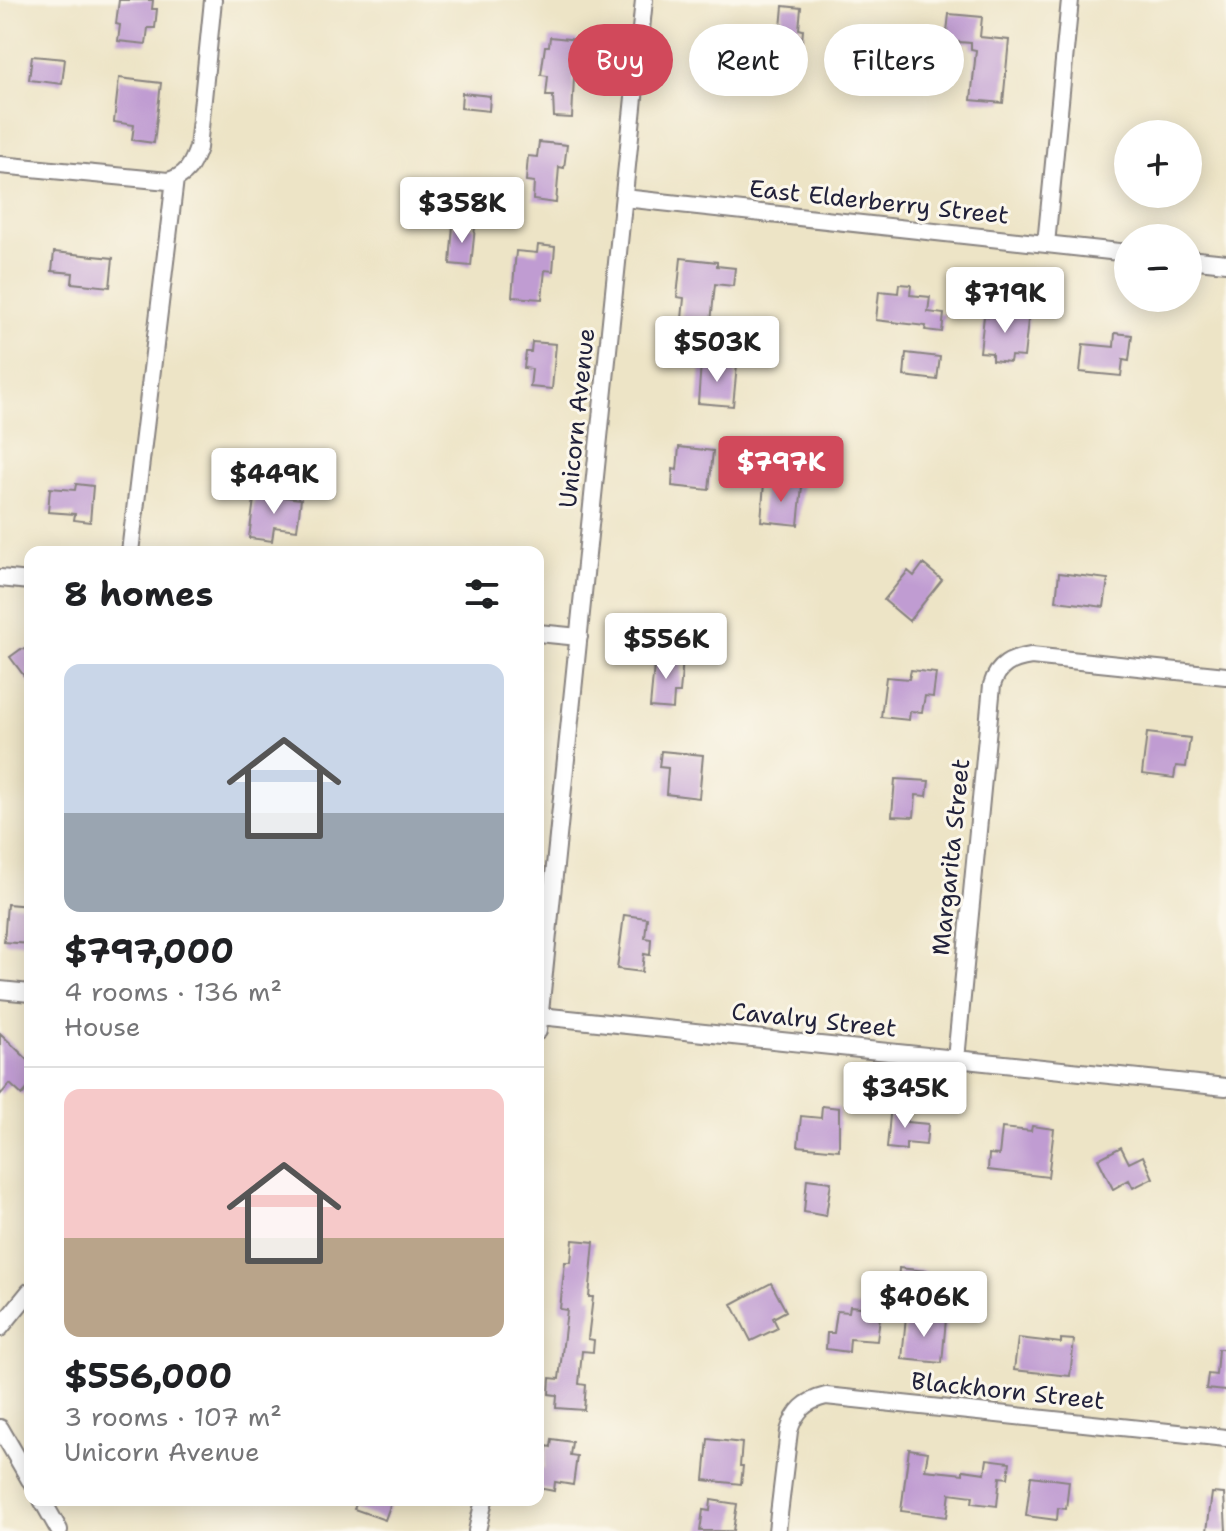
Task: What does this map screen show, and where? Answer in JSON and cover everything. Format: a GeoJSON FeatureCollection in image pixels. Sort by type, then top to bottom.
{"type":"FeatureCollection","features":[{"type":"Feature","properties":{"kind":"street"},"geometry":{"type":"LineString","coordinates":[[0,165],[168,181],[191,167],[198,148],[213,0]]}},
{"type":"Feature","properties":{"kind":"street","name":"Unicorn Avenue"},"geometry":{"type":"LineString","coordinates":[[544,976],[644,0]]}},
{"type":"Feature","properties":{"kind":"street"},"geometry":{"type":"LineString","coordinates":[[1046,244],[1070,0]]}},
{"type":"Feature","properties":{"kind":"street"},"geometry":{"type":"LineString","coordinates":[[131,546],[175,179]]}},
{"type":"Feature","properties":{"kind":"street","name":"East Elderberry Street"},"geometry":{"type":"LineString","coordinates":[[624,198],[1114,251]]}},
{"type":"Feature","properties":{"kind":"street"},"geometry":{"type":"LineString","coordinates":[[1202,260],[1226,263]]}},
{"type":"Feature","properties":{"kind":"street"},"geometry":{"type":"LineString","coordinates":[[0,578],[24,580]]}},
{"type":"Feature","properties":{"kind":"street"},"geometry":{"type":"LineString","coordinates":[[544,634],[579,637]]}},
{"type":"Feature","properties":{"kind":"street","name":"Margarita Street"},"geometry":{"type":"LineString","coordinates":[[956,1059],[992,685],[996,675],[1004,664],[1031,656],[1226,676]]}},
{"type":"Feature","properties":{"kind":"street"},"geometry":{"type":"LineString","coordinates":[[0,990],[24,992]]}},
{"type":"Feature","properties":{"kind":"street","name":"Cavalry Street"},"geometry":{"type":"LineString","coordinates":[[544,1024],[956,1059],[1226,1087]]}},
{"type":"Feature","properties":{"kind":"street"},"geometry":{"type":"LineString","coordinates":[[0,1328],[24,1298]]}},
{"type":"Feature","properties":{"kind":"street","name":"Blackhorn Street"},"geometry":{"type":"LineString","coordinates":[[777,1531],[793,1418],[812,1399],[826,1396],[1226,1438]]}},
{"type":"Feature","properties":{"kind":"street"},"geometry":{"type":"LineString","coordinates":[[0,1428],[24,1470]]}},
{"type":"Feature","properties":{"kind":"street"},"geometry":{"type":"LineString","coordinates":[[45,1506],[59,1530]]}},
{"type":"Feature","properties":{"kind":"street"},"geometry":{"type":"LineString","coordinates":[[477,1531],[483,1506]]}},
{"type":"Feature","properties":{"kind":"building"},"geometry":{"type":"Polygon","coordinates":[[[119,0],[153,0],[152,9],[157,9],[155,28],[148,28],[146,44],[118,41],[120,25],[116,24],[119,0]]]}},
{"type":"Feature","properties":{"kind":"building"},"geometry":{"type":"Polygon","coordinates":[[[783,6],[801,8],[799,24],[781,24],[783,6]]]}},
{"type":"Feature","properties":{"kind":"building"},"geometry":{"type":"Polygon","coordinates":[[[949,14],[982,17],[980,37],[1009,40],[1003,103],[971,100],[976,50],[971,49],[971,43],[964,42],[964,24],[948,24],[949,14]]]}},
{"type":"Feature","properties":{"kind":"building"},"geometry":{"type":"Polygon","coordinates":[[[550,37],[568,39],[568,96],[573,96],[572,118],[554,117],[553,96],[546,96],[548,76],[541,75],[545,46],[549,46],[550,37]]]}},
{"type":"Feature","properties":{"kind":"building"},"geometry":{"type":"Polygon","coordinates":[[[32,56],[65,59],[62,84],[29,80],[32,56]]]}},
{"type":"Feature","properties":{"kind":"building"},"geometry":{"type":"Polygon","coordinates":[[[119,78],[161,83],[154,143],[132,140],[134,125],[114,122],[119,78]]]}},
{"type":"Feature","properties":{"kind":"building"},"geometry":{"type":"Polygon","coordinates":[[[462,93],[490,96],[489,111],[461,108],[462,93]]]}},
{"type":"Feature","properties":{"kind":"building"},"geometry":{"type":"Polygon","coordinates":[[[539,142],[567,145],[564,168],[559,167],[556,203],[533,200],[534,182],[526,181],[528,156],[537,157],[539,142]]]}},
{"type":"Feature","properties":{"kind":"building"},"geometry":{"type":"Polygon","coordinates":[[[453,225],[475,227],[471,266],[450,264],[453,225]]]}},
{"type":"Feature","properties":{"kind":"building"},"geometry":{"type":"Polygon","coordinates":[[[538,245],[555,247],[553,271],[545,270],[542,299],[512,297],[516,251],[537,253],[538,245]]]}},
{"type":"Feature","properties":{"kind":"building"},"geometry":{"type":"Polygon","coordinates":[[[54,252],[113,258],[110,287],[72,283],[73,273],[52,271],[54,252]]]}},
{"type":"Feature","properties":{"kind":"building"},"geometry":{"type":"Polygon","coordinates":[[[681,258],[717,262],[717,266],[735,268],[733,286],[715,284],[711,322],[682,319],[684,298],[677,297],[681,258]]]}},
{"type":"Feature","properties":{"kind":"building"},"geometry":{"type":"Polygon","coordinates":[[[899,284],[911,285],[910,295],[930,297],[928,312],[944,314],[942,332],[925,330],[926,326],[876,320],[879,291],[898,293],[899,284]]]}},
{"type":"Feature","properties":{"kind":"building"},"geometry":{"type":"Polygon","coordinates":[[[1002,309],[1029,312],[1024,357],[1011,356],[1010,362],[992,360],[992,353],[980,352],[984,316],[1001,318],[1002,309]]]}},
{"type":"Feature","properties":{"kind":"building"},"geometry":{"type":"Polygon","coordinates":[[[1115,333],[1132,335],[1129,361],[1123,360],[1121,376],[1080,372],[1083,344],[1114,347],[1115,333]]]}},
{"type":"Feature","properties":{"kind":"building"},"geometry":{"type":"Polygon","coordinates":[[[532,342],[556,344],[552,389],[530,387],[532,369],[524,368],[526,352],[531,352],[532,342]]]}},
{"type":"Feature","properties":{"kind":"building"},"geometry":{"type":"Polygon","coordinates":[[[906,353],[940,357],[937,380],[904,376],[906,353]]]}},
{"type":"Feature","properties":{"kind":"building"},"geometry":{"type":"Polygon","coordinates":[[[701,363],[737,365],[733,406],[698,403],[701,363]]]}},
{"type":"Feature","properties":{"kind":"building"},"geometry":{"type":"Polygon","coordinates":[[[679,447],[713,451],[709,490],[672,486],[679,447]]]}},
{"type":"Feature","properties":{"kind":"building"},"geometry":{"type":"Polygon","coordinates":[[[764,483],[802,486],[798,525],[761,521],[764,483]]]}},
{"type":"Feature","properties":{"kind":"building"},"geometry":{"type":"Polygon","coordinates":[[[76,484],[93,486],[90,522],[74,520],[75,514],[48,512],[50,488],[75,490],[76,484]]]}},
{"type":"Feature","properties":{"kind":"building"},"geometry":{"type":"Polygon","coordinates":[[[268,495],[301,499],[297,530],[274,527],[272,541],[249,538],[254,499],[268,500],[268,495]]]}},
{"type":"Feature","properties":{"kind":"building"},"geometry":{"type":"Polygon","coordinates":[[[923,564],[942,580],[909,621],[884,600],[908,571],[914,576],[923,564]]]}},
{"type":"Feature","properties":{"kind":"building"},"geometry":{"type":"Polygon","coordinates":[[[1059,573],[1108,579],[1104,607],[1056,601],[1059,573]]]}},
{"type":"Feature","properties":{"kind":"building"},"geometry":{"type":"Polygon","coordinates":[[[24,649],[24,676],[10,657],[24,649]]]}},
{"type":"Feature","properties":{"kind":"building"},"geometry":{"type":"Polygon","coordinates":[[[655,655],[683,658],[680,693],[674,693],[673,709],[650,707],[655,655]]]}},
{"type":"Feature","properties":{"kind":"building"},"geometry":{"type":"Polygon","coordinates":[[[911,670],[936,673],[933,697],[925,696],[922,712],[910,711],[909,720],[881,717],[886,677],[909,679],[911,670]]]}},
{"type":"Feature","properties":{"kind":"building"},"geometry":{"type":"Polygon","coordinates":[[[1147,733],[1190,738],[1186,767],[1176,766],[1174,778],[1142,774],[1147,733]]]}},
{"type":"Feature","properties":{"kind":"building"},"geometry":{"type":"Polygon","coordinates":[[[661,751],[703,755],[699,798],[666,794],[668,768],[659,767],[661,751]]]}},
{"type":"Feature","properties":{"kind":"building"},"geometry":{"type":"Polygon","coordinates":[[[895,779],[929,781],[927,796],[916,795],[914,817],[892,816],[895,779]]]}},
{"type":"Feature","properties":{"kind":"building"},"geometry":{"type":"Polygon","coordinates":[[[7,904],[24,905],[24,944],[4,942],[7,904]]]}},
{"type":"Feature","properties":{"kind":"building"},"geometry":{"type":"Polygon","coordinates":[[[624,915],[647,918],[645,938],[651,939],[650,955],[644,954],[642,972],[617,969],[624,915]]]}},
{"type":"Feature","properties":{"kind":"building"},"geometry":{"type":"Polygon","coordinates":[[[0,1033],[24,1056],[24,1093],[22,1095],[10,1084],[0,1095],[0,1033]]]}},
{"type":"Feature","properties":{"kind":"building"},"geometry":{"type":"Polygon","coordinates":[[[891,1104],[908,1106],[907,1122],[928,1124],[926,1145],[906,1143],[906,1150],[887,1148],[891,1104]]]}},
{"type":"Feature","properties":{"kind":"building"},"geometry":{"type":"Polygon","coordinates":[[[822,1106],[839,1108],[839,1150],[798,1146],[801,1116],[821,1118],[822,1106]]]}},
{"type":"Feature","properties":{"kind":"building"},"geometry":{"type":"Polygon","coordinates":[[[1032,1126],[1054,1129],[1048,1177],[988,1170],[989,1154],[999,1155],[1002,1128],[1031,1131],[1032,1126]]]}},
{"type":"Feature","properties":{"kind":"building"},"geometry":{"type":"Polygon","coordinates":[[[1121,1147],[1129,1163],[1143,1156],[1153,1178],[1133,1188],[1129,1180],[1113,1189],[1098,1159],[1121,1147]]]}},
{"type":"Feature","properties":{"kind":"building"},"geometry":{"type":"Polygon","coordinates":[[[807,1179],[831,1182],[826,1216],[804,1212],[807,1179]]]}},
{"type":"Feature","properties":{"kind":"building"},"geometry":{"type":"Polygon","coordinates":[[[573,1240],[594,1242],[588,1339],[594,1340],[593,1352],[582,1351],[579,1384],[586,1385],[584,1410],[556,1408],[557,1395],[549,1394],[550,1378],[559,1379],[567,1310],[560,1309],[565,1262],[571,1262],[573,1240]]]}},
{"type":"Feature","properties":{"kind":"building"},"geometry":{"type":"Polygon","coordinates":[[[899,1268],[926,1271],[925,1289],[898,1286],[899,1268]]]}},
{"type":"Feature","properties":{"kind":"building"},"geometry":{"type":"Polygon","coordinates":[[[771,1283],[786,1311],[773,1318],[778,1328],[751,1341],[732,1304],[771,1283]]]}},
{"type":"Feature","properties":{"kind":"building"},"geometry":{"type":"Polygon","coordinates":[[[850,1306],[881,1309],[877,1341],[850,1339],[849,1352],[826,1349],[827,1333],[834,1333],[837,1311],[849,1312],[850,1306]]]}},
{"type":"Feature","properties":{"kind":"building"},"geometry":{"type":"Polygon","coordinates":[[[906,1316],[946,1319],[942,1363],[902,1359],[906,1316]]]}},
{"type":"Feature","properties":{"kind":"building"},"geometry":{"type":"Polygon","coordinates":[[[1018,1338],[1061,1343],[1061,1339],[1074,1340],[1070,1376],[1014,1370],[1018,1338]]]}},
{"type":"Feature","properties":{"kind":"building"},"geometry":{"type":"Polygon","coordinates":[[[1218,1349],[1226,1349],[1226,1391],[1206,1389],[1208,1374],[1216,1375],[1218,1349]]]}},
{"type":"Feature","properties":{"kind":"building"},"geometry":{"type":"Polygon","coordinates":[[[552,1439],[572,1442],[570,1455],[577,1456],[573,1485],[555,1482],[554,1491],[544,1489],[547,1446],[551,1447],[552,1439]]]}},
{"type":"Feature","properties":{"kind":"building"},"geometry":{"type":"Polygon","coordinates":[[[708,1439],[742,1443],[741,1484],[704,1480],[708,1439]]]}},
{"type":"Feature","properties":{"kind":"building"},"geometry":{"type":"Polygon","coordinates":[[[909,1449],[928,1452],[925,1470],[985,1473],[987,1459],[1010,1462],[1008,1478],[1000,1477],[997,1506],[972,1503],[973,1496],[950,1493],[947,1517],[901,1511],[909,1449]]]}},
{"type":"Feature","properties":{"kind":"building"},"geometry":{"type":"Polygon","coordinates":[[[1031,1476],[1069,1481],[1066,1509],[1058,1508],[1057,1520],[1026,1516],[1031,1476]]]}},
{"type":"Feature","properties":{"kind":"building"},"geometry":{"type":"Polygon","coordinates":[[[1212,1493],[1224,1494],[1226,1531],[1207,1531],[1212,1493]]]}},
{"type":"Feature","properties":{"kind":"building"},"geometry":{"type":"Polygon","coordinates":[[[711,1500],[737,1504],[733,1531],[700,1531],[703,1510],[710,1511],[711,1500]]]}},
{"type":"Feature","properties":{"kind":"building"},"geometry":{"type":"Polygon","coordinates":[[[355,1506],[390,1506],[385,1520],[354,1509],[355,1506]]]}}]}
